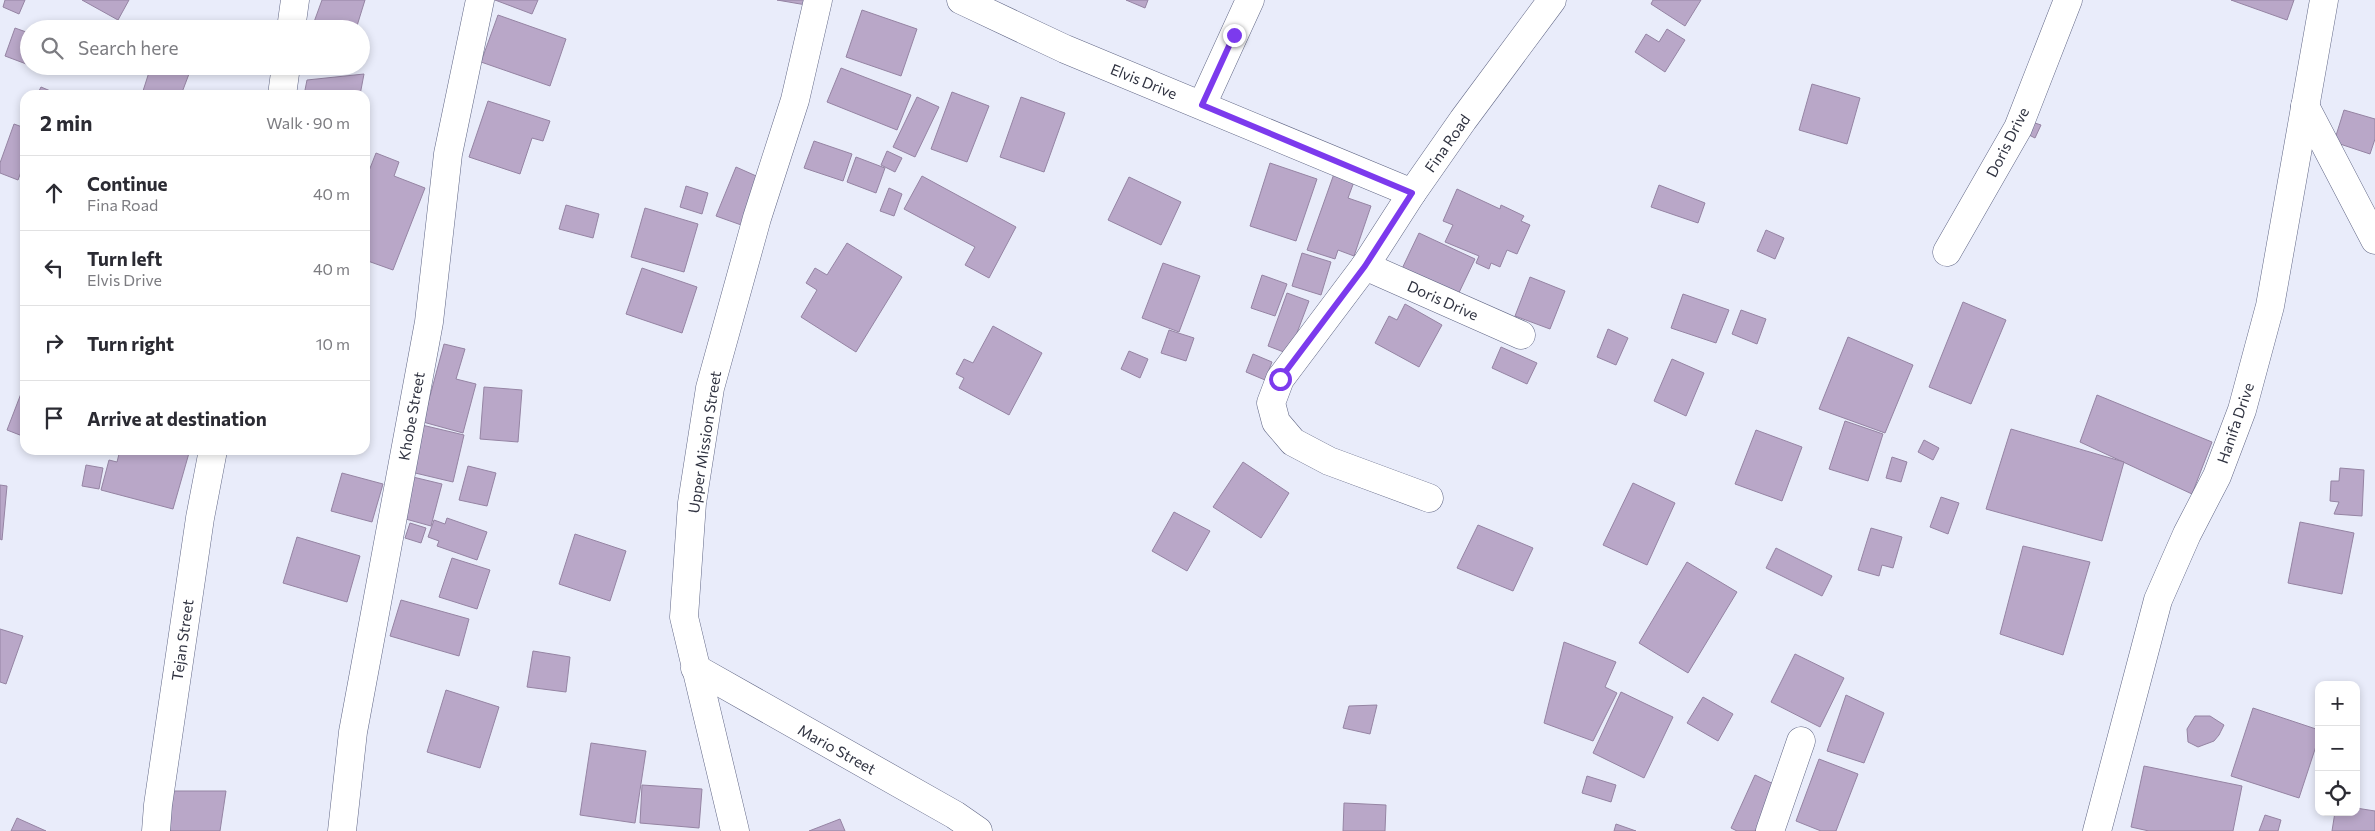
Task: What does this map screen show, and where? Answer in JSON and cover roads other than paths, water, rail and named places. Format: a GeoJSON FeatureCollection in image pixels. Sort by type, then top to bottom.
{"type":"FeatureCollection","features":[{"type":"Feature","properties":{"kind":"street"},"geometry":{"type":"LineString","coordinates":[[292,20],[295,0]]}},
{"type":"Feature","properties":{"kind":"street","name":"Khobe Street"},"geometry":{"type":"LineString","coordinates":[[342,831],[353,732],[429,322],[448,154],[480,0]]}},
{"type":"Feature","properties":{"kind":"street","name":"Upper Mission Street"},"geometry":{"type":"LineString","coordinates":[[735,831],[684,618],[692,503],[710,388],[757,218],[795,100],[818,0]]}},
{"type":"Feature","properties":{"kind":"street","name":"Elvis Drive"},"geometry":{"type":"LineString","coordinates":[[961,0],[1065,49],[1412,193]]}},
{"type":"Feature","properties":{"kind":"street"},"geometry":{"type":"LineString","coordinates":[[1202,105],[1250,0]]}},
{"type":"Feature","properties":{"kind":"street","name":"Fina Road"},"geometry":{"type":"LineString","coordinates":[[1429,498],[1329,461],[1293,442],[1276,422],[1271,403],[1280,379],[1365,266],[1412,193],[1552,0]]}},
{"type":"Feature","properties":{"kind":"street","name":"Doris Drive"},"geometry":{"type":"LineString","coordinates":[[1947,252],[2018,128],[2068,0]]}},
{"type":"Feature","properties":{"kind":"street","name":"Hanifa Drive"},"geometry":{"type":"LineString","coordinates":[[2096,831],[2158,600],[2187,534],[2217,476],[2242,410],[2270,306],[2324,0]]}},
{"type":"Feature","properties":{"kind":"street"},"geometry":{"type":"LineString","coordinates":[[283,90],[285,75]]}},
{"type":"Feature","properties":{"kind":"street"},"geometry":{"type":"LineString","coordinates":[[2305,106],[2375,240]]}},
{"type":"Feature","properties":{"kind":"street","name":"Doris Drive"},"geometry":{"type":"LineString","coordinates":[[1365,266],[1521,335]]}},
{"type":"Feature","properties":{"kind":"street","name":"Tejan Street"},"geometry":{"type":"LineString","coordinates":[[156,831],[158,804],[200,518],[212,455]]}},
{"type":"Feature","properties":{"kind":"street","name":"Mario Street"},"geometry":{"type":"LineString","coordinates":[[695,668],[954,815],[978,831]]}},
{"type":"Feature","properties":{"kind":"street"},"geometry":{"type":"LineString","coordinates":[[1770,831],[1801,741]]}}]}
